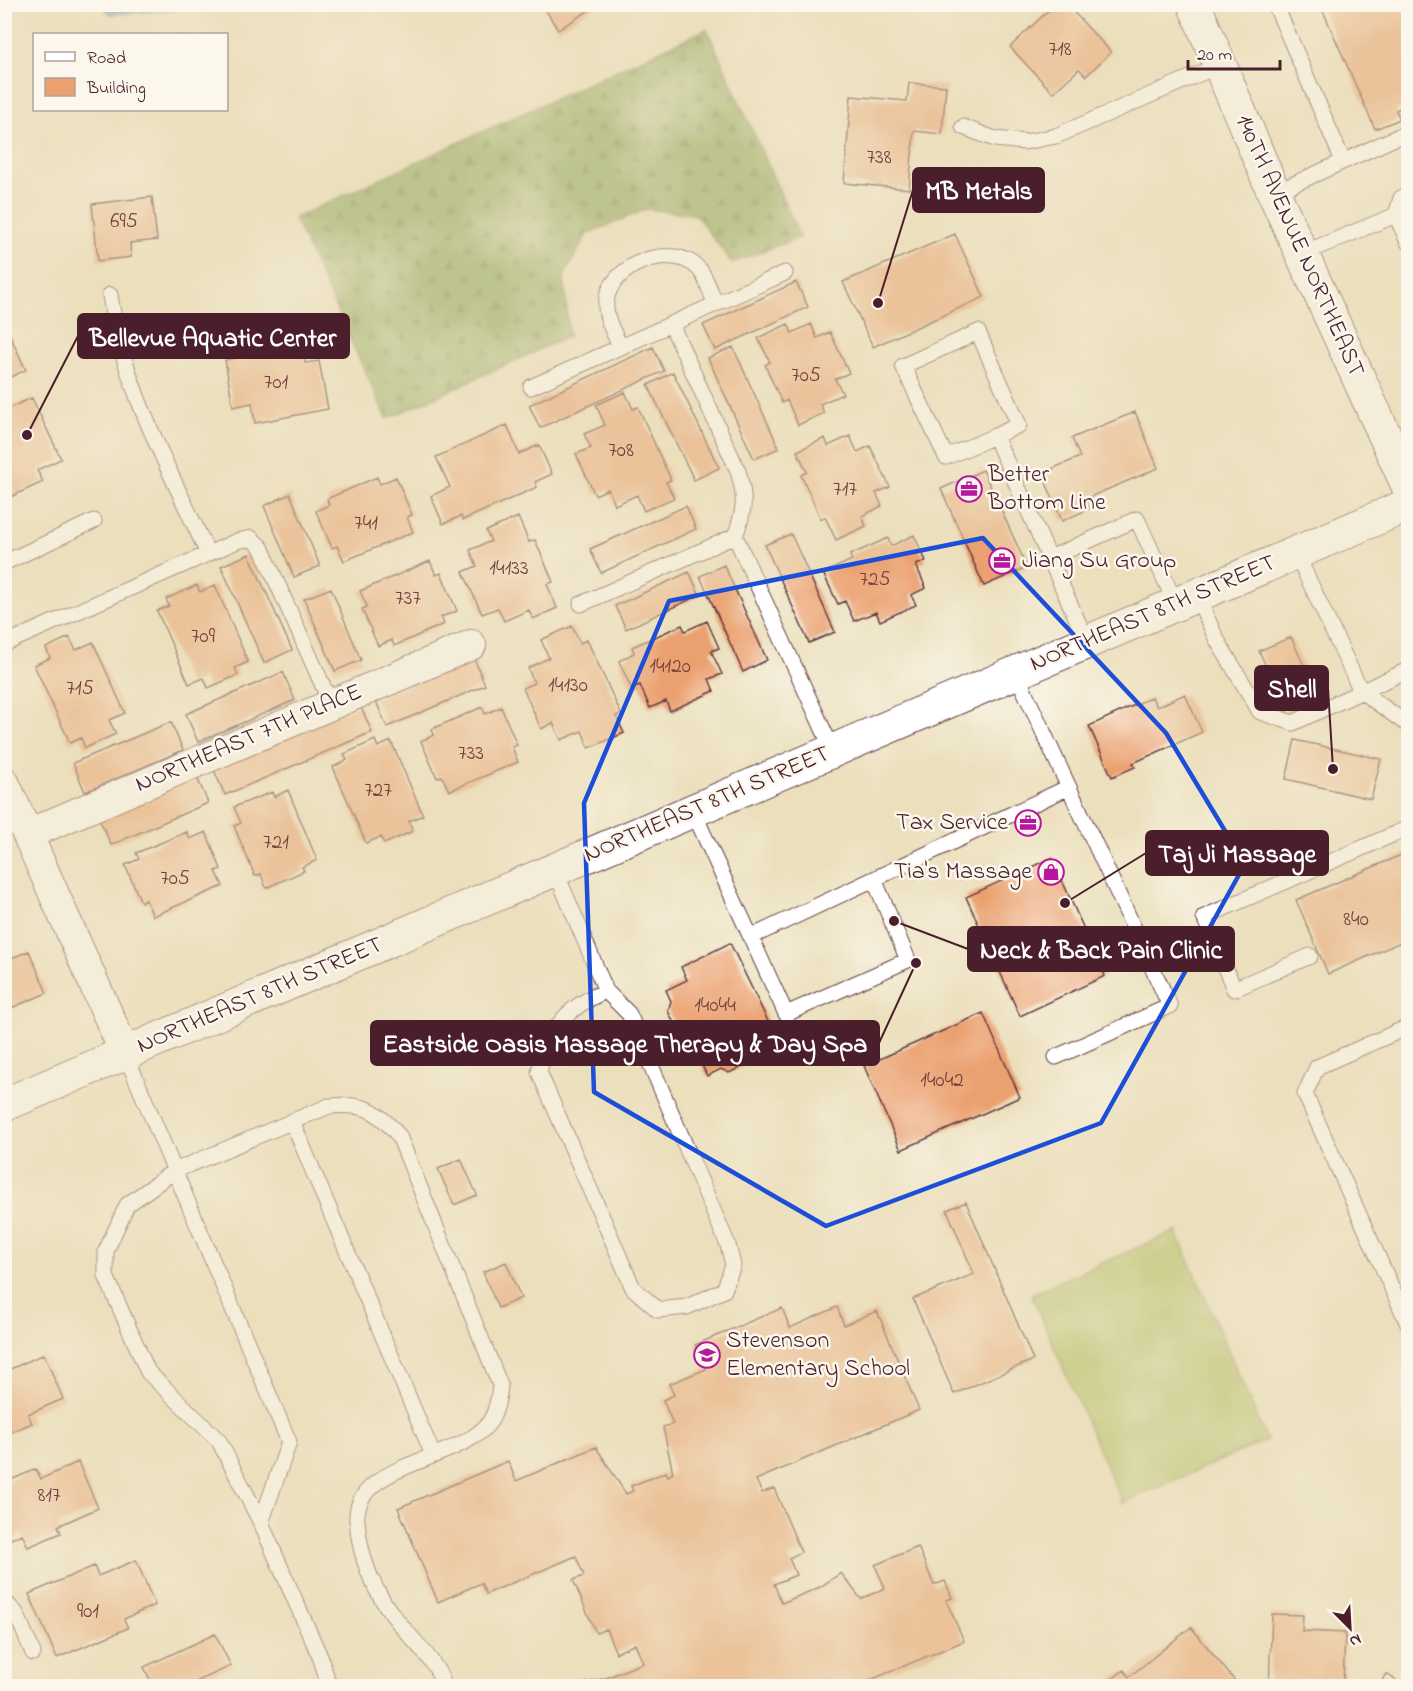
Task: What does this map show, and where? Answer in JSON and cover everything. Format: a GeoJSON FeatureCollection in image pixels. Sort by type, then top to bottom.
{"type":"FeatureCollection","features":[{"type":"Feature","properties":{"kind":"main road","name":"140TH AVENUE NORTHEAST"},"geometry":{"type":"LineString","coordinates":[[1194,4],[1301,254],[1408,486]]}},
{"type":"Feature","properties":{"kind":"main road","name":"NORTHEAST 8TH STREET"},"geometry":{"type":"LineString","coordinates":[[4,1105],[1408,505]]}},
{"type":"Feature","properties":{"kind":"street","name":"NORTHEAST 7TH PLACE"},"geometry":{"type":"LineString","coordinates":[[17,821],[331,704],[471,645]]}},
{"type":"Feature","properties":{"kind":"street"},"geometry":{"type":"LineString","coordinates":[[4,782],[17,821],[125,1053]]}},
{"type":"Feature","properties":{"kind":"lane"},"geometry":{"type":"LineString","coordinates":[[1275,4],[1343,161]]}},
{"type":"Feature","properties":{"kind":"lane"},"geometry":{"type":"LineString","coordinates":[[963,127],[1005,140],[1025,142],[1056,136],[1220,65]]}},
{"type":"Feature","properties":{"kind":"lane"},"geometry":{"type":"LineString","coordinates":[[1274,193],[1408,132]]}},
{"type":"Feature","properties":{"kind":"lane"},"geometry":{"type":"LineString","coordinates":[[1408,195],[1401,198],[1396,215],[1408,242]]}},
{"type":"Feature","properties":{"kind":"lane"},"geometry":{"type":"LineString","coordinates":[[1301,254],[1396,215]]}},
{"type":"Feature","properties":{"kind":"lane"},"geometry":{"type":"LineString","coordinates":[[621,346],[611,327],[606,302],[616,280],[632,267],[654,257],[678,256],[700,270],[716,304]]}},
{"type":"Feature","properties":{"kind":"lane"},"geometry":{"type":"LineString","coordinates":[[531,387],[785,273]]}},
{"type":"Feature","properties":{"kind":"lane"},"geometry":{"type":"LineString","coordinates":[[110,295],[115,329],[128,376],[208,554]]}},
{"type":"Feature","properties":{"kind":"lane"},"geometry":{"type":"LineString","coordinates":[[581,603],[735,536],[744,514],[744,491],[738,471],[671,324]]}},
{"type":"Feature","properties":{"kind":"lane"},"geometry":{"type":"LineString","coordinates":[[978,332],[1019,425],[995,436],[946,457],[903,366],[978,332]]}},
{"type":"Feature","properties":{"kind":"lane"},"geometry":{"type":"LineString","coordinates":[[995,436],[1087,642]]}},
{"type":"Feature","properties":{"kind":"lane"},"geometry":{"type":"LineString","coordinates":[[1050,558],[1137,519],[1186,600],[1217,640],[1260,712],[1293,723],[1408,670]]}},
{"type":"Feature","properties":{"kind":"lane"},"geometry":{"type":"LineString","coordinates":[[4,563],[94,521]]}},
{"type":"Feature","properties":{"kind":"lane"},"geometry":{"type":"LineString","coordinates":[[735,536],[833,751]]}},
{"type":"Feature","properties":{"kind":"lane"},"geometry":{"type":"LineString","coordinates":[[4,644],[237,541],[251,538],[261,547],[331,704]]}},
{"type":"Feature","properties":{"kind":"lane"},"geometry":{"type":"LineString","coordinates":[[1296,553],[1361,691],[1408,725]]}},
{"type":"Feature","properties":{"kind":"lane"},"geometry":{"type":"LineString","coordinates":[[1016,673],[1170,1006],[1056,1057]]}},
{"type":"Feature","properties":{"kind":"lane"},"geometry":{"type":"LineString","coordinates":[[751,937],[1069,787]]}},
{"type":"Feature","properties":{"kind":"lane"},"geometry":{"type":"LineString","coordinates":[[693,811],[786,1014],[908,960],[874,879]]}},
{"type":"Feature","properties":{"kind":"lane"},"geometry":{"type":"LineString","coordinates":[[1310,956],[1234,989],[1204,917],[1408,828]]}},
{"type":"Feature","properties":{"kind":"lane"},"geometry":{"type":"LineString","coordinates":[[555,870],[606,991],[629,1014],[728,1245],[733,1265],[724,1290],[687,1307],[658,1310],[633,1288],[539,1071],[544,1048],[559,1022],[582,1000],[606,991]]}},
{"type":"Feature","properties":{"kind":"lane"},"geometry":{"type":"LineString","coordinates":[[1408,1027],[1317,1067],[1305,1094],[1408,1324]]}},
{"type":"Feature","properties":{"kind":"lane"},"geometry":{"type":"LineString","coordinates":[[125,1053],[289,1442],[261,1523]]}},
{"type":"Feature","properties":{"kind":"lane"},"geometry":{"type":"LineString","coordinates":[[329,1686],[321,1659],[261,1523],[219,1441],[148,1372],[106,1276],[106,1251],[128,1204],[174,1171],[329,1106],[354,1104],[382,1116],[399,1136],[500,1385],[498,1405],[490,1422],[474,1437],[371,1485],[356,1511],[359,1545],[374,1585],[397,1622],[440,1672],[444,1686]]}},
{"type":"Feature","properties":{"kind":"lane"},"geometry":{"type":"LineString","coordinates":[[292,1121],[433,1455]]}},
{"type":"Feature","properties":{"kind":"lane"},"geometry":{"type":"LineString","coordinates":[[4,1600],[16,1613],[33,1653]]}},
{"type":"Feature","properties":{"kind":"highlighted area"},"geometry":{"type":"Polygon","coordinates":[[[983,538],[1166,733],[1245,864],[1101,1123],[826,1226],[594,1092],[584,803],[669,601],[983,538]]]}},
{"type":"Feature","properties":{"kind":"green space"},"geometry":{"type":"Polygon","coordinates":[[[707,29],[800,237],[732,263],[696,215],[647,209],[587,234],[564,276],[569,336],[387,419],[294,218],[707,29]]]}},
{"type":"Feature","properties":{"kind":"green space"},"geometry":{"type":"Polygon","coordinates":[[[1176,1231],[1267,1440],[1122,1503],[1031,1294],[1176,1231]]]}},
{"type":"Feature","properties":{"kind":"water"},"geometry":{"type":"Polygon","coordinates":[[[100,5],[171,5],[175,10],[111,14],[100,5]]]}},
{"type":"Feature","properties":{"kind":"building"},"geometry":{"type":"Polygon","coordinates":[[[542,4],[599,4],[558,30],[542,4]]]}},
{"type":"Feature","properties":{"kind":"building"},"geometry":{"type":"Polygon","coordinates":[[[1055,4],[1066,4],[1111,52],[1086,76],[1079,69],[1053,93],[1010,47],[1055,4]]]}},
{"type":"Feature","properties":{"kind":"building"},"geometry":{"type":"Polygon","coordinates":[[[1320,4],[1408,4],[1408,104],[1396,110],[1400,119],[1375,129],[1320,4]]]}},
{"type":"Feature","properties":{"kind":"building"},"geometry":{"type":"Polygon","coordinates":[[[909,83],[946,86],[942,134],[914,131],[909,189],[844,183],[851,96],[907,101],[909,83]]]}},
{"type":"Feature","properties":{"kind":"building"},"geometry":{"type":"Polygon","coordinates":[[[152,197],[157,240],[130,243],[131,257],[98,261],[92,204],[152,197]]]}},
{"type":"Feature","properties":{"kind":"building"},"geometry":{"type":"Polygon","coordinates":[[[955,234],[984,297],[873,347],[843,282],[955,234]]]}},
{"type":"Feature","properties":{"kind":"building"},"geometry":{"type":"Polygon","coordinates":[[[796,282],[808,307],[715,350],[703,325],[796,282]]]}},
{"type":"Feature","properties":{"kind":"building"},"geometry":{"type":"Polygon","coordinates":[[[4,323],[26,370],[4,380],[4,323]]]}},
{"type":"Feature","properties":{"kind":"building"},"geometry":{"type":"Polygon","coordinates":[[[788,324],[792,333],[811,324],[817,338],[830,332],[849,373],[835,379],[843,394],[820,404],[824,413],[798,425],[787,400],[782,403],[765,365],[770,362],[758,338],[788,324]]]}},
{"type":"Feature","properties":{"kind":"building"},"geometry":{"type":"Polygon","coordinates":[[[255,346],[266,352],[301,346],[305,363],[319,361],[328,409],[255,423],[252,403],[233,407],[225,360],[246,356],[255,346]]]}},
{"type":"Feature","properties":{"kind":"building"},"geometry":{"type":"Polygon","coordinates":[[[653,347],[664,371],[540,428],[529,405],[653,347]]]}},
{"type":"Feature","properties":{"kind":"building"},"geometry":{"type":"Polygon","coordinates":[[[733,347],[779,448],[754,459],[708,358],[733,347]]]}},
{"type":"Feature","properties":{"kind":"building"},"geometry":{"type":"Polygon","coordinates":[[[673,372],[719,468],[694,480],[648,385],[673,372]]]}},
{"type":"Feature","properties":{"kind":"building"},"geometry":{"type":"Polygon","coordinates":[[[625,392],[633,409],[638,407],[671,480],[666,482],[674,498],[644,511],[637,495],[615,505],[608,489],[595,495],[576,454],[591,448],[584,434],[605,425],[596,405],[625,392]]]}},
{"type":"Feature","properties":{"kind":"building"},"geometry":{"type":"Polygon","coordinates":[[[32,398],[61,459],[37,470],[43,482],[4,500],[4,410],[32,398]]]}},
{"type":"Feature","properties":{"kind":"building"},"geometry":{"type":"Polygon","coordinates":[[[1135,412],[1158,468],[1085,499],[1089,509],[1062,521],[1042,473],[1080,457],[1072,438],[1135,412]]]}},
{"type":"Feature","properties":{"kind":"building"},"geometry":{"type":"Polygon","coordinates":[[[507,425],[519,454],[539,445],[552,474],[535,482],[537,487],[463,520],[461,516],[443,524],[431,496],[450,487],[436,457],[507,425]]]}},
{"type":"Feature","properties":{"kind":"building"},"geometry":{"type":"Polygon","coordinates":[[[850,436],[857,452],[870,446],[890,487],[876,493],[882,506],[862,516],[866,526],[836,540],[825,517],[821,519],[801,475],[807,472],[797,451],[825,438],[828,446],[850,436]]]}},
{"type":"Feature","properties":{"kind":"building"},"geometry":{"type":"Polygon","coordinates":[[[983,470],[1027,567],[984,586],[941,489],[983,470]]]}},
{"type":"Feature","properties":{"kind":"building"},"geometry":{"type":"Polygon","coordinates":[[[377,477],[380,484],[396,477],[412,515],[407,517],[413,532],[344,561],[337,546],[332,548],[316,511],[329,505],[327,499],[377,477]]]}},
{"type":"Feature","properties":{"kind":"building"},"geometry":{"type":"Polygon","coordinates":[[[290,494],[320,566],[294,577],[264,506],[290,494]]]}},
{"type":"Feature","properties":{"kind":"building"},"geometry":{"type":"Polygon","coordinates":[[[686,506],[696,529],[601,573],[590,549],[686,506]]]}},
{"type":"Feature","properties":{"kind":"building"},"geometry":{"type":"Polygon","coordinates":[[[518,517],[529,542],[535,540],[553,582],[547,584],[557,608],[533,619],[529,610],[504,621],[498,608],[482,614],[463,572],[477,566],[470,550],[491,541],[486,531],[518,517]]]}},
{"type":"Feature","properties":{"kind":"building"},"geometry":{"type":"Polygon","coordinates":[[[791,534],[835,632],[809,643],[765,545],[791,534]]]}},
{"type":"Feature","properties":{"kind":"building"},"geometry":{"type":"Polygon","coordinates":[[[914,535],[926,561],[916,565],[926,588],[911,595],[916,605],[880,621],[876,612],[854,621],[845,601],[838,604],[823,573],[852,560],[850,555],[888,538],[891,546],[914,535]]]}},
{"type":"Feature","properties":{"kind":"building"},"geometry":{"type":"Polygon","coordinates":[[[249,554],[292,650],[264,663],[221,566],[249,554]]]}},
{"type":"Feature","properties":{"kind":"building"},"geometry":{"type":"Polygon","coordinates":[[[430,561],[436,575],[441,573],[457,611],[441,617],[444,624],[394,646],[392,640],[378,646],[362,609],[367,607],[360,591],[430,561]]]}},
{"type":"Feature","properties":{"kind":"building"},"geometry":{"type":"Polygon","coordinates":[[[724,565],[767,660],[743,672],[700,576],[724,565]]]}},
{"type":"Feature","properties":{"kind":"building"},"geometry":{"type":"Polygon","coordinates":[[[689,572],[700,595],[626,629],[615,606],[689,572]]]}},
{"type":"Feature","properties":{"kind":"building"},"geometry":{"type":"Polygon","coordinates":[[[197,585],[200,592],[215,585],[248,662],[235,668],[238,675],[208,688],[204,678],[189,684],[157,611],[169,606],[166,599],[197,585]]]}},
{"type":"Feature","properties":{"kind":"building"},"geometry":{"type":"Polygon","coordinates":[[[331,588],[361,660],[335,671],[304,599],[331,588]]]}},
{"type":"Feature","properties":{"kind":"building"},"geometry":{"type":"Polygon","coordinates":[[[707,621],[719,648],[711,651],[722,674],[709,679],[714,691],[670,711],[666,701],[650,708],[640,685],[631,688],[619,661],[634,653],[632,647],[682,625],[685,631],[707,621]]]}},
{"type":"Feature","properties":{"kind":"building"},"geometry":{"type":"Polygon","coordinates":[[[572,626],[580,643],[587,640],[621,714],[616,716],[624,733],[589,748],[582,731],[561,740],[553,723],[541,729],[523,688],[534,683],[528,668],[549,658],[541,640],[572,626]]]}},
{"type":"Feature","properties":{"kind":"building"},"geometry":{"type":"Polygon","coordinates":[[[69,637],[76,650],[93,642],[125,713],[109,720],[116,734],[85,748],[81,738],[70,743],[34,665],[50,658],[46,648],[69,637]]]}},
{"type":"Feature","properties":{"kind":"building"},"geometry":{"type":"Polygon","coordinates":[[[1291,637],[1321,704],[1290,718],[1259,651],[1291,637]]]}},
{"type":"Feature","properties":{"kind":"building"},"geometry":{"type":"Polygon","coordinates":[[[473,656],[485,685],[387,727],[375,699],[473,656]]]}},
{"type":"Feature","properties":{"kind":"building"},"geometry":{"type":"Polygon","coordinates":[[[283,672],[295,700],[198,742],[186,714],[283,672]]]}},
{"type":"Feature","properties":{"kind":"building"},"geometry":{"type":"Polygon","coordinates":[[[1185,694],[1202,732],[1133,763],[1135,767],[1112,777],[1089,726],[1152,697],[1157,707],[1185,694]]]}},
{"type":"Feature","properties":{"kind":"building"},"geometry":{"type":"Polygon","coordinates":[[[360,705],[372,732],[225,795],[213,768],[360,705]]]}},
{"type":"Feature","properties":{"kind":"building"},"geometry":{"type":"Polygon","coordinates":[[[482,707],[485,714],[501,707],[517,745],[512,747],[518,762],[449,791],[442,776],[437,778],[421,741],[434,735],[432,729],[482,707]]]}},
{"type":"Feature","properties":{"kind":"building"},"geometry":{"type":"Polygon","coordinates":[[[171,722],[183,750],[85,792],[73,763],[171,722]]]}},
{"type":"Feature","properties":{"kind":"building"},"geometry":{"type":"Polygon","coordinates":[[[375,740],[378,747],[391,741],[423,815],[409,821],[413,831],[384,844],[381,837],[366,843],[333,767],[347,760],[344,754],[375,740]]]}},
{"type":"Feature","properties":{"kind":"building"},"geometry":{"type":"Polygon","coordinates":[[[1295,740],[1381,759],[1371,799],[1286,779],[1295,740]]]}},
{"type":"Feature","properties":{"kind":"building"},"geometry":{"type":"Polygon","coordinates":[[[196,775],[208,803],[111,845],[98,816],[196,775]]]}},
{"type":"Feature","properties":{"kind":"building"},"geometry":{"type":"Polygon","coordinates":[[[288,790],[317,860],[302,867],[304,871],[266,888],[261,874],[255,876],[234,826],[241,823],[234,807],[272,792],[274,797],[288,790]]]}},
{"type":"Feature","properties":{"kind":"building"},"geometry":{"type":"Polygon","coordinates":[[[187,832],[190,839],[206,832],[221,869],[216,871],[223,886],[153,916],[146,900],[141,902],[125,865],[139,859],[136,853],[187,832]]]}},
{"type":"Feature","properties":{"kind":"building"},"geometry":{"type":"Polygon","coordinates":[[[1408,852],[1408,939],[1328,974],[1296,900],[1408,852]]]}},
{"type":"Feature","properties":{"kind":"building"},"geometry":{"type":"Polygon","coordinates":[[[1052,858],[1105,976],[1020,1016],[966,897],[1052,858]]]}},
{"type":"Feature","properties":{"kind":"building"},"geometry":{"type":"Polygon","coordinates":[[[730,943],[781,1048],[729,1073],[721,1069],[707,1076],[701,1063],[693,1061],[668,1011],[671,1001],[666,990],[687,980],[681,967],[730,943]]]}},
{"type":"Feature","properties":{"kind":"building"},"geometry":{"type":"Polygon","coordinates":[[[29,951],[47,993],[4,1011],[4,961],[29,951]]]}},
{"type":"Feature","properties":{"kind":"building"},"geometry":{"type":"Polygon","coordinates":[[[983,1013],[1020,1097],[901,1150],[864,1066],[983,1013]]]}},
{"type":"Feature","properties":{"kind":"building"},"geometry":{"type":"Polygon","coordinates":[[[461,1159],[477,1195],[454,1205],[438,1169],[461,1159]]]}},
{"type":"Feature","properties":{"kind":"building"},"geometry":{"type":"Polygon","coordinates":[[[966,1202],[1033,1360],[954,1394],[913,1299],[974,1274],[947,1210],[966,1202]]]}},
{"type":"Feature","properties":{"kind":"building"},"geometry":{"type":"Polygon","coordinates":[[[506,1262],[521,1298],[498,1308],[483,1272],[506,1262]]]}},
{"type":"Feature","properties":{"kind":"building"},"geometry":{"type":"Polygon","coordinates":[[[837,1307],[844,1325],[877,1311],[919,1410],[756,1480],[762,1493],[774,1488],[801,1552],[789,1558],[796,1575],[774,1584],[782,1603],[820,1587],[841,1573],[861,1599],[885,1588],[875,1565],[918,1547],[934,1585],[945,1581],[952,1598],[946,1600],[964,1641],[856,1686],[581,1686],[581,1684],[606,1678],[643,1663],[635,1644],[616,1653],[606,1629],[596,1633],[573,1580],[584,1576],[576,1556],[486,1594],[481,1583],[438,1602],[398,1508],[508,1461],[516,1481],[596,1447],[626,1494],[633,1491],[631,1486],[666,1472],[668,1476],[673,1473],[663,1427],[673,1424],[663,1400],[674,1395],[669,1384],[706,1369],[695,1345],[782,1308],[790,1328],[837,1307]]]}},
{"type":"Feature","properties":{"kind":"building"},"geometry":{"type":"Polygon","coordinates":[[[44,1354],[63,1399],[28,1414],[32,1423],[4,1435],[4,1367],[6,1371],[44,1354]]]}},
{"type":"Feature","properties":{"kind":"building"},"geometry":{"type":"Polygon","coordinates":[[[78,1462],[98,1508],[58,1526],[61,1533],[28,1547],[22,1534],[4,1542],[4,1483],[36,1469],[41,1479],[78,1462]]]}},
{"type":"Feature","properties":{"kind":"building"},"geometry":{"type":"Polygon","coordinates":[[[136,1560],[155,1605],[124,1619],[128,1628],[57,1658],[29,1594],[94,1566],[98,1576],[136,1560]]]}},
{"type":"Feature","properties":{"kind":"building"},"geometry":{"type":"Polygon","coordinates":[[[1272,1614],[1303,1615],[1302,1631],[1345,1633],[1343,1686],[1269,1686],[1272,1614]]]}},
{"type":"Feature","properties":{"kind":"building"},"geometry":{"type":"Polygon","coordinates":[[[1191,1627],[1239,1686],[1103,1686],[1124,1670],[1129,1677],[1191,1627]]]}},
{"type":"Feature","properties":{"kind":"building"},"geometry":{"type":"Polygon","coordinates":[[[215,1634],[231,1666],[187,1686],[153,1686],[144,1667],[215,1634]]]}},
{"type":"Feature","properties":{"kind":"building"},"geometry":{"type":"Polygon","coordinates":[[[1387,1674],[1404,1686],[1378,1686],[1387,1674]]]}},
{"type":"Feature","properties":{"kind":"place","name":"MB Metals"},"geometry":{"type":"Point","coordinates":[878,303]}},
{"type":"Feature","properties":{"kind":"place","name":"Bellevue Aquatic Center"},"geometry":{"type":"Point","coordinates":[27,435]}},
{"type":"Feature","properties":{"kind":"place","name":"Better Bottom Line"},"geometry":{"type":"Point","coordinates":[969,489]}},
{"type":"Feature","properties":{"kind":"place","name":"Jiang Su Group"},"geometry":{"type":"Point","coordinates":[1002,561]}},
{"type":"Feature","properties":{"kind":"place","name":"Shell"},"geometry":{"type":"Point","coordinates":[1333,769]}},
{"type":"Feature","properties":{"kind":"place","name":"Tax Service"},"geometry":{"type":"Point","coordinates":[1028,823]}},
{"type":"Feature","properties":{"kind":"place","name":"Tia's Massage"},"geometry":{"type":"Point","coordinates":[1051,872]}},
{"type":"Feature","properties":{"kind":"place","name":"Taj Ji Massage"},"geometry":{"type":"Point","coordinates":[1065,903]}},
{"type":"Feature","properties":{"kind":"place","name":"Neck & Back Pain Clinic"},"geometry":{"type":"Point","coordinates":[894,921]}},
{"type":"Feature","properties":{"kind":"place","name":"Eastside Oasis Massage Therapy & Day Spa"},"geometry":{"type":"Point","coordinates":[916,963]}},
{"type":"Feature","properties":{"kind":"place","name":"Stevenson Elementary School"},"geometry":{"type":"Point","coordinates":[707,1355]}}]}
